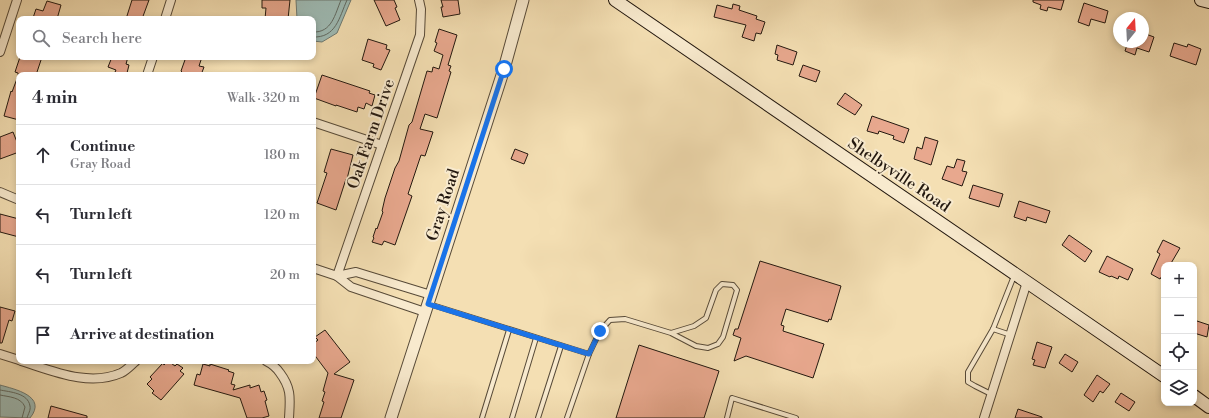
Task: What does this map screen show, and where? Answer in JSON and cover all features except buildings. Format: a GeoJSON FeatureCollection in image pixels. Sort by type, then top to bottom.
{"type":"FeatureCollection","features":[{"type":"Feature","properties":{"kind":"main road","name":"Shelbyville Road"},"geometry":{"type":"LineString","coordinates":[[615,0],[1161,374]]}},
{"type":"Feature","properties":{"kind":"main road"},"geometry":{"type":"LineString","coordinates":[[1201,0],[1209,2]]}},
{"type":"Feature","properties":{"kind":"main road"},"geometry":{"type":"LineString","coordinates":[[1197,398],[1209,407]]}},
{"type":"Feature","properties":{"kind":"street"},"geometry":{"type":"LineString","coordinates":[[0,52],[17,0]]}},
{"type":"Feature","properties":{"kind":"street"},"geometry":{"type":"LineString","coordinates":[[166,16],[171,0]]}},
{"type":"Feature","properties":{"kind":"street","name":"Oak Farm Drive"},"geometry":{"type":"LineString","coordinates":[[337,276],[420,35],[421,3],[419,0]]}},
{"type":"Feature","properties":{"kind":"street","name":"Gray Road"},"geometry":{"type":"LineString","coordinates":[[391,418],[504,69],[523,0]]}},
{"type":"Feature","properties":{"kind":"street"},"geometry":{"type":"LineString","coordinates":[[148,72],[152,60]]}},
{"type":"Feature","properties":{"kind":"street"},"geometry":{"type":"LineString","coordinates":[[316,123],[382,145]]}},
{"type":"Feature","properties":{"kind":"street"},"geometry":{"type":"LineString","coordinates":[[0,192],[16,199]]}},
{"type":"Feature","properties":{"kind":"street"},"geometry":{"type":"LineString","coordinates":[[316,269],[337,276],[351,287],[428,304]]}},
{"type":"Feature","properties":{"kind":"street"},"geometry":{"type":"LineString","coordinates":[[337,276],[356,272],[428,304]]}},
{"type":"Feature","properties":{"kind":"street"},"geometry":{"type":"LineString","coordinates":[[984,418],[1028,282]]}},
{"type":"Feature","properties":{"kind":"street"},"geometry":{"type":"LineString","coordinates":[[0,354],[16,360]]}},
{"type":"Feature","properties":{"kind":"street"},"geometry":{"type":"LineString","coordinates":[[30,364],[69,376],[89,378],[109,376],[123,372],[132,364]]}},
{"type":"Feature","properties":{"kind":"street"},"geometry":{"type":"LineString","coordinates":[[272,364],[287,381],[290,391],[289,418]]}},
{"type":"Feature","properties":{"kind":"lane"},"geometry":{"type":"LineString","coordinates":[[991,394],[968,382],[968,372],[993,328],[1015,274]]}},
{"type":"Feature","properties":{"kind":"lane"},"geometry":{"type":"LineString","coordinates":[[567,418],[589,354],[600,331],[610,320],[625,319],[671,333],[696,346],[708,348],[718,344],[723,337],[737,290],[733,285],[722,284],[716,290],[706,318],[694,326],[671,333]]}},
{"type":"Feature","properties":{"kind":"lane"},"geometry":{"type":"LineString","coordinates":[[428,304],[589,354]]}},
{"type":"Feature","properties":{"kind":"lane"},"geometry":{"type":"LineString","coordinates":[[993,328],[1011,335]]}},
{"type":"Feature","properties":{"kind":"lane"},"geometry":{"type":"LineString","coordinates":[[482,418],[509,330]]}},
{"type":"Feature","properties":{"kind":"lane"},"geometry":{"type":"LineString","coordinates":[[512,418],[536,338]]}},
{"type":"Feature","properties":{"kind":"lane"},"geometry":{"type":"LineString","coordinates":[[538,418],[561,346]]}},
{"type":"Feature","properties":{"kind":"lane"},"geometry":{"type":"LineString","coordinates":[[727,418],[732,398],[796,418]]}},
{"type":"Feature","properties":{"kind":"water"},"geometry":{"type":"Polygon","coordinates":[[[296,0],[351,0],[337,33],[322,42],[316,41],[316,16],[297,16],[296,0]]]}},
{"type":"Feature","properties":{"kind":"water"},"geometry":{"type":"Polygon","coordinates":[[[0,385],[20,391],[32,399],[35,404],[30,418],[0,417],[0,385]]]}},
{"type":"Feature","properties":{"kind":"route"},"geometry":{"type":"LineString","coordinates":[[504,69],[428,304],[589,354],[600,331]]}}]}
